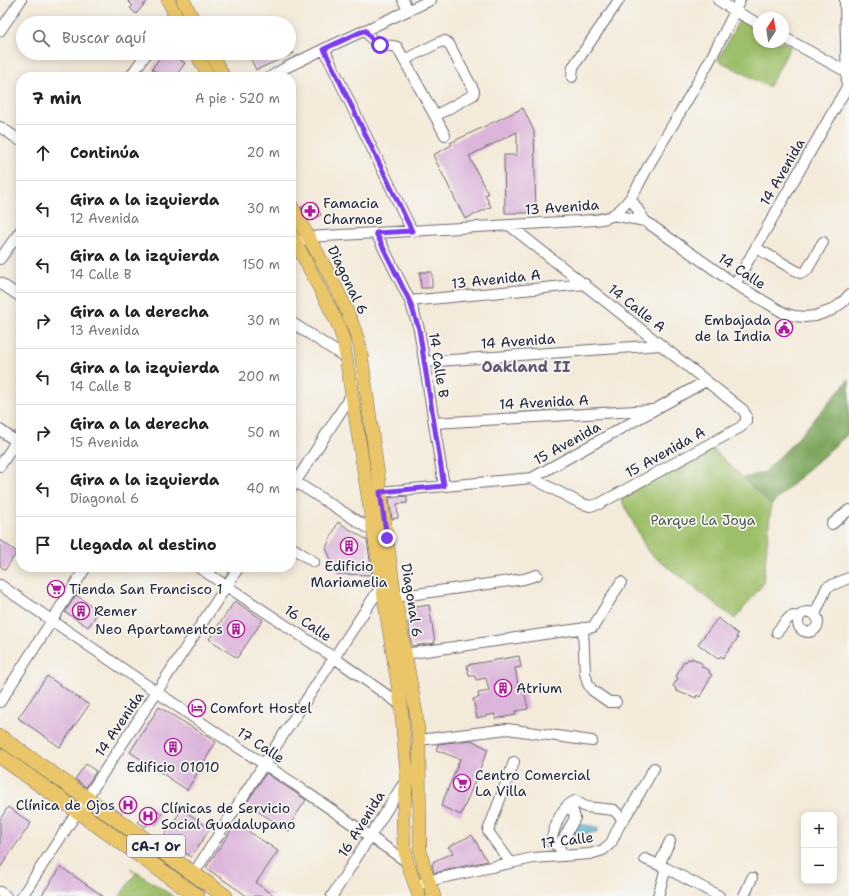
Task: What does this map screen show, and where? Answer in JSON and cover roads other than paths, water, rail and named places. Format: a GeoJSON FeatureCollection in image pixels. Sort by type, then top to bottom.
{"type":"FeatureCollection","features":[{"type":"Feature","properties":{"kind":"highway","name":"CA-1 Or"},"geometry":{"type":"LineString","coordinates":[[0,737],[225,896]]}},
{"type":"Feature","properties":{"kind":"highway","name":"CA-1 Or"},"geometry":{"type":"LineString","coordinates":[[0,756],[77,810],[187,893]]}},
{"type":"Feature","properties":{"kind":"main road"},"geometry":{"type":"LineString","coordinates":[[168,0],[173,16]]}},
{"type":"Feature","properties":{"kind":"main road"},"geometry":{"type":"LineString","coordinates":[[183,0],[191,16]]}},
{"type":"Feature","properties":{"kind":"main road"},"geometry":{"type":"LineString","coordinates":[[200,60],[206,72]]}},
{"type":"Feature","properties":{"kind":"main road"},"geometry":{"type":"LineString","coordinates":[[215,60],[221,72]]}},
{"type":"Feature","properties":{"kind":"main road","name":"Diagonal 6"},"geometry":{"type":"LineString","coordinates":[[296,214],[343,303],[358,340],[395,597],[413,693],[419,740],[402,832],[407,862],[417,891]]}},
{"type":"Feature","properties":{"kind":"main road","name":"Diagonal 6"},"geometry":{"type":"LineString","coordinates":[[296,247],[340,328],[352,394],[413,776],[420,850],[434,896]]}},
{"type":"Feature","properties":{"kind":"street"},"geometry":{"type":"LineString","coordinates":[[0,31],[22,0]]}},
{"type":"Feature","properties":{"kind":"street"},"geometry":{"type":"LineString","coordinates":[[403,0],[408,10]]}},
{"type":"Feature","properties":{"kind":"street"},"geometry":{"type":"LineString","coordinates":[[278,72],[324,49],[431,0]]}},
{"type":"Feature","properties":{"kind":"street"},"geometry":{"type":"LineString","coordinates":[[572,77],[573,67],[619,0]]}},
{"type":"Feature","properties":{"kind":"street"},"geometry":{"type":"LineString","coordinates":[[718,0],[753,21]]}},
{"type":"Feature","properties":{"kind":"street","name":"13 Avenida"},"geometry":{"type":"LineString","coordinates":[[296,241],[308,237],[509,225],[605,218],[613,215],[631,199],[644,172],[709,63],[740,0]]}},
{"type":"Feature","properties":{"kind":"street","name":"14 Avenida"},"geometry":{"type":"LineString","coordinates":[[735,284],[847,86],[848,72],[845,0]]}},
{"type":"Feature","properties":{"kind":"street"},"geometry":{"type":"LineString","coordinates":[[365,30],[374,42],[380,45],[389,45],[396,48],[445,135]]}},
{"type":"Feature","properties":{"kind":"street"},"geometry":{"type":"LineString","coordinates":[[789,40],[848,72]]}},
{"type":"Feature","properties":{"kind":"street"},"geometry":{"type":"LineString","coordinates":[[404,60],[440,42],[445,41],[450,44],[474,93],[473,95],[435,116]]}},
{"type":"Feature","properties":{"kind":"street"},"geometry":{"type":"LineString","coordinates":[[324,49],[412,231]]}},
{"type":"Feature","properties":{"kind":"street"},"geometry":{"type":"LineString","coordinates":[[133,72],[141,60]]}},
{"type":"Feature","properties":{"kind":"street"},"geometry":{"type":"LineString","coordinates":[[0,127],[16,138]]}},
{"type":"Feature","properties":{"kind":"street","name":"14 Calle"},"geometry":{"type":"LineString","coordinates":[[631,199],[645,222]]}},
{"type":"Feature","properties":{"kind":"street","name":"14 Calle"},"geometry":{"type":"LineString","coordinates":[[613,215],[645,222],[735,284],[784,313],[805,317],[815,316],[832,310],[843,302],[849,295]]}},
{"type":"Feature","properties":{"kind":"street","name":"14 Calle A"},"geometry":{"type":"LineString","coordinates":[[509,225],[743,410],[746,415]]}},
{"type":"Feature","properties":{"kind":"street","name":"14 Calle B"},"geometry":{"type":"LineString","coordinates":[[376,233],[410,302],[419,329],[444,486]]}},
{"type":"Feature","properties":{"kind":"street"},"geometry":{"type":"LineString","coordinates":[[0,259],[16,237]]}},
{"type":"Feature","properties":{"kind":"street"},"geometry":{"type":"LineString","coordinates":[[756,248],[800,273],[807,270],[823,242]]}},
{"type":"Feature","properties":{"kind":"street"},"geometry":{"type":"LineString","coordinates":[[0,283],[16,294]]}},
{"type":"Feature","properties":{"kind":"street","name":"13 Avenida A"},"geometry":{"type":"LineString","coordinates":[[410,302],[585,284]]}},
{"type":"Feature","properties":{"kind":"street"},"geometry":{"type":"LineString","coordinates":[[296,325],[346,358]]}},
{"type":"Feature","properties":{"kind":"street","name":"14 Avenida"},"geometry":{"type":"LineString","coordinates":[[424,362],[661,345]]}},
{"type":"Feature","properties":{"kind":"street","name":"15 Avenida"},"geometry":{"type":"LineString","coordinates":[[380,492],[532,478],[706,381]]}},
{"type":"Feature","properties":{"kind":"street"},"geometry":{"type":"LineString","coordinates":[[296,478],[352,394]]}},
{"type":"Feature","properties":{"kind":"street","name":"14 Avenida A"},"geometry":{"type":"LineString","coordinates":[[434,423],[655,409]]}},
{"type":"Feature","properties":{"kind":"street","name":"15 Avenida A"},"geometry":{"type":"LineString","coordinates":[[532,478],[580,503],[590,506],[599,504],[741,427],[746,421],[746,415]]}},
{"type":"Feature","properties":{"kind":"street"},"geometry":{"type":"LineString","coordinates":[[0,430],[16,438]]}},
{"type":"Feature","properties":{"kind":"street"},"geometry":{"type":"LineString","coordinates":[[0,466],[16,444]]}},
{"type":"Feature","properties":{"kind":"street"},"geometry":{"type":"LineString","coordinates":[[296,486],[373,531]]}},
{"type":"Feature","properties":{"kind":"street"},"geometry":{"type":"LineString","coordinates":[[832,524],[849,510]]}},
{"type":"Feature","properties":{"kind":"street"},"geometry":{"type":"LineString","coordinates":[[296,550],[314,562]]}},
{"type":"Feature","properties":{"kind":"street"},"geometry":{"type":"LineString","coordinates":[[0,702],[83,572]]}},
{"type":"Feature","properties":{"kind":"street","name":"16 Calle"},"geometry":{"type":"LineString","coordinates":[[205,572],[333,657],[401,705]]}},
{"type":"Feature","properties":{"kind":"street","name":"14 Avenida"},"geometry":{"type":"LineString","coordinates":[[22,896],[77,810],[236,572]]}},
{"type":"Feature","properties":{"kind":"street"},"geometry":{"type":"LineString","coordinates":[[395,597],[524,580],[537,575]]}},
{"type":"Feature","properties":{"kind":"street"},"geometry":{"type":"LineString","coordinates":[[814,614],[827,587],[849,578]]}},
{"type":"Feature","properties":{"kind":"street"},"geometry":{"type":"LineString","coordinates":[[616,702],[609,702],[592,690],[588,684],[585,673],[588,628],[621,582]]}},
{"type":"Feature","properties":{"kind":"street","name":"17 Calle"},"geometry":{"type":"LineString","coordinates":[[0,585],[264,764],[293,782],[407,862]]}},
{"type":"Feature","properties":{"kind":"street"},"geometry":{"type":"LineString","coordinates":[[194,873],[333,657],[382,585]]}},
{"type":"Feature","properties":{"kind":"street"},"geometry":{"type":"LineString","coordinates":[[806,612],[814,614],[819,622],[818,627],[811,632],[806,633],[799,627],[799,618],[806,612]]}},
{"type":"Feature","properties":{"kind":"street"},"geometry":{"type":"LineString","coordinates":[[777,632],[790,617],[794,616],[799,618]]}},
{"type":"Feature","properties":{"kind":"street"},"geometry":{"type":"LineString","coordinates":[[405,654],[588,628]]}},
{"type":"Feature","properties":{"kind":"street"},"geometry":{"type":"LineString","coordinates":[[419,740],[507,729],[592,741]]}},
{"type":"Feature","properties":{"kind":"street"},"geometry":{"type":"LineString","coordinates":[[511,863],[488,831],[514,762]]}},
{"type":"Feature","properties":{"kind":"street","name":"17 Calle"},"geometry":{"type":"LineString","coordinates":[[417,891],[429,881],[533,858],[590,854],[603,850],[611,843],[654,768]]}},
{"type":"Feature","properties":{"kind":"street","name":"16 Avenida"},"geometry":{"type":"LineString","coordinates":[[332,896],[370,836],[413,776]]}},
{"type":"Feature","properties":{"kind":"street"},"geometry":{"type":"LineString","coordinates":[[564,856],[558,846],[551,842],[560,815],[570,803],[574,801],[586,807],[614,810],[624,820]]}},
{"type":"Feature","properties":{"kind":"street"},"geometry":{"type":"LineString","coordinates":[[558,846],[575,818],[573,811],[566,807]]}},
{"type":"Feature","properties":{"kind":"street"},"geometry":{"type":"LineString","coordinates":[[658,896],[662,866],[670,841]]}},
{"type":"Feature","properties":{"kind":"street"},"geometry":{"type":"LineString","coordinates":[[645,859],[662,866],[719,896]]}},
{"type":"Feature","properties":{"kind":"street"},"geometry":{"type":"LineString","coordinates":[[744,896],[752,878]]}},
{"type":"Feature","properties":{"kind":"street"},"geometry":{"type":"LineString","coordinates":[[0,892],[6,896]]}},
{"type":"Feature","properties":{"kind":"water"},"geometry":{"type":"Polygon","coordinates":[[[574,823],[598,827],[598,832],[570,835],[574,823]]]}},
{"type":"Feature","properties":{"kind":"place","name":"Famacia Charmoe"},"geometry":{"type":"Point","coordinates":[310,211]}},
{"type":"Feature","properties":{"kind":"place","name":"Embajada de la India"},"geometry":{"type":"Point","coordinates":[784,328]}},
{"type":"Feature","properties":{"kind":"place","name":"Edificio Mariamelia"},"geometry":{"type":"Point","coordinates":[349,546]}},
{"type":"Feature","properties":{"kind":"place","name":"Tienda San Francisco 1"},"geometry":{"type":"Point","coordinates":[56,589]}},
{"type":"Feature","properties":{"kind":"place","name":"Remer"},"geometry":{"type":"Point","coordinates":[81,611]}},
{"type":"Feature","properties":{"kind":"place","name":"Neo Apartamentos"},"geometry":{"type":"Point","coordinates":[236,629]}},
{"type":"Feature","properties":{"kind":"place","name":"Atrium"},"geometry":{"type":"Point","coordinates":[503,688]}},
{"type":"Feature","properties":{"kind":"place","name":"Comfort Hostel"},"geometry":{"type":"Point","coordinates":[197,708]}},
{"type":"Feature","properties":{"kind":"place","name":"Edificio 01010"},"geometry":{"type":"Point","coordinates":[173,747]}},
{"type":"Feature","properties":{"kind":"place","name":"Centro Comercial La Villa"},"geometry":{"type":"Point","coordinates":[462,783]}},
{"type":"Feature","properties":{"kind":"place","name":"Clínica de Ojos"},"geometry":{"type":"Point","coordinates":[128,805]}},
{"type":"Feature","properties":{"kind":"place","name":"Clínicas de Servicio Social Guadalupano"},"geometry":{"type":"Point","coordinates":[148,816]}},
{"type":"Feature","properties":{"kind":"district","name":"Oakland II"},"geometry":{"type":"Point","coordinates":[526,367]}},
{"type":"Feature","properties":{"kind":"park label","name":"Parque La Joya"},"geometry":{"type":"Point","coordinates":[703,520]}}]}
